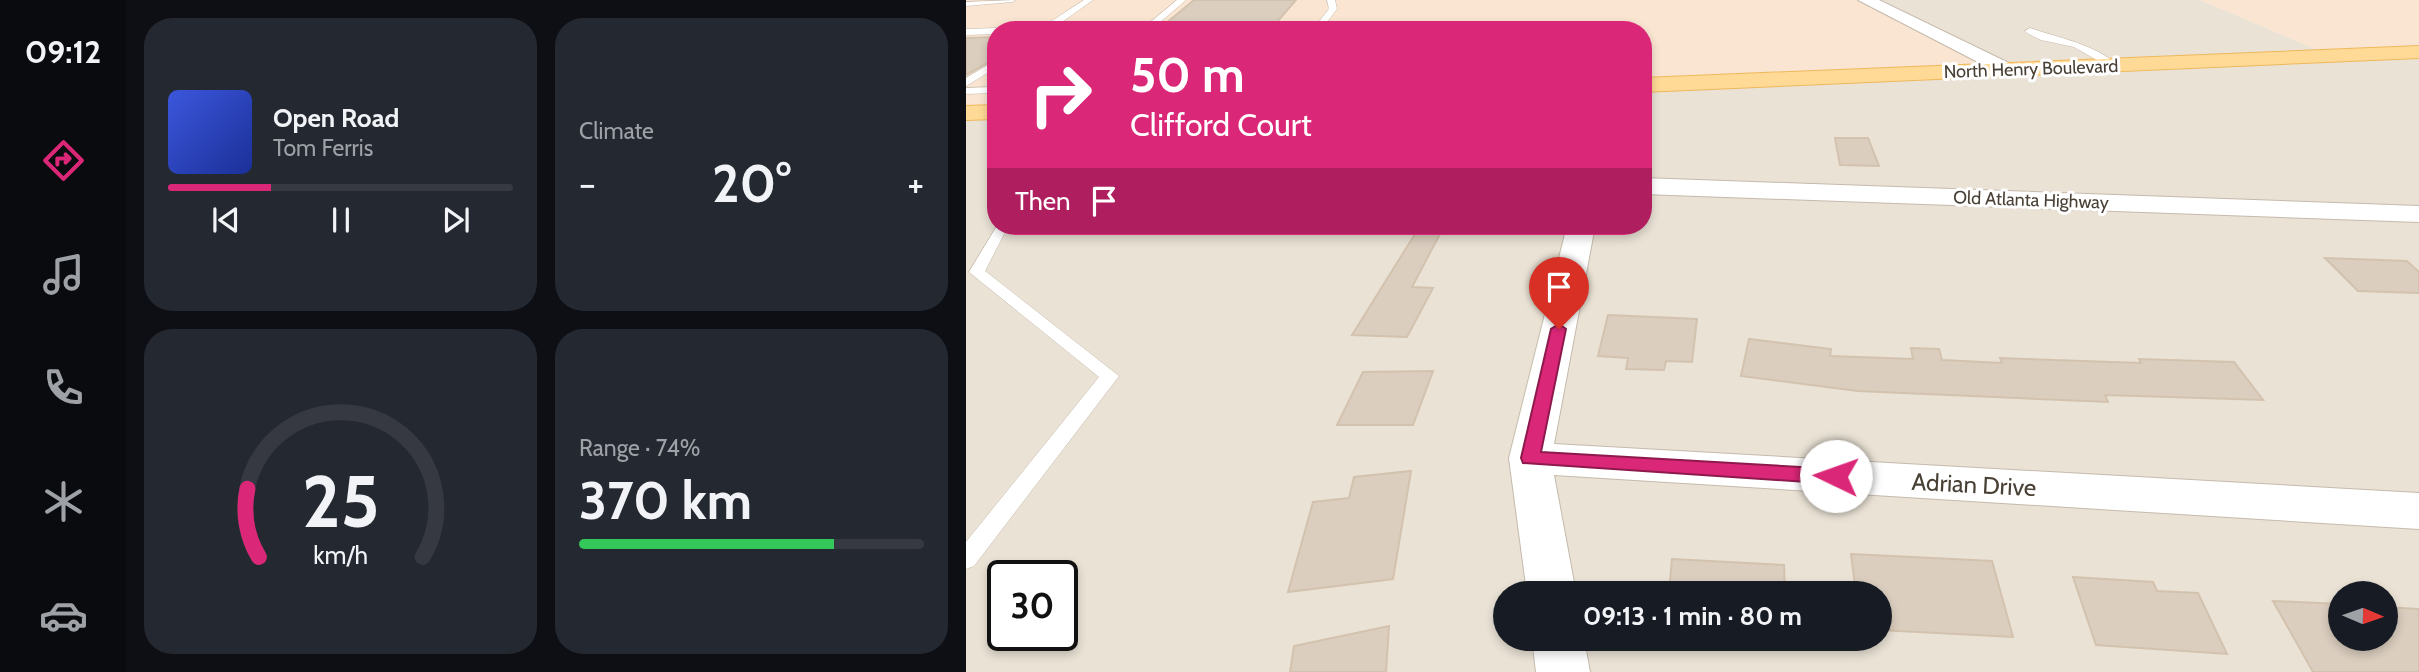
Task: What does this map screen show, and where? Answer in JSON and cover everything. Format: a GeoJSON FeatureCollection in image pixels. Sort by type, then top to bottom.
{"type":"FeatureCollection","features":[{"type":"Feature","properties":{"kind":"main road","name":"North Henry Boulevard"},"geometry":{"type":"LineString","coordinates":[[1652,86],[2419,52]]}},
{"type":"Feature","properties":{"kind":"main road"},"geometry":{"type":"LineString","coordinates":[[966,113],[987,112]]}},
{"type":"Feature","properties":{"kind":"street"},"geometry":{"type":"LineString","coordinates":[[1866,0],[2008,70]]}},
{"type":"Feature","properties":{"kind":"street","name":"Old Atlanta Highway"},"geometry":{"type":"LineString","coordinates":[[1652,186],[2419,214]]}},
{"type":"Feature","properties":{"kind":"street"},"geometry":{"type":"LineString","coordinates":[[1549,581],[1530,458],[1579,235]]}},
{"type":"Feature","properties":{"kind":"street","name":"Adrian Drive"},"geometry":{"type":"LineString","coordinates":[[1530,458],[2419,511]]}},
{"type":"Feature","properties":{"kind":"street"},"geometry":{"type":"LineString","coordinates":[[1560,651],[1563,672]]}},
{"type":"Feature","properties":{"kind":"lane"},"geometry":{"type":"LineString","coordinates":[[966,4],[1012,0]]}},
{"type":"Feature","properties":{"kind":"lane"},"geometry":{"type":"LineString","coordinates":[[1058,21],[1088,0]]}},
{"type":"Feature","properties":{"kind":"lane"},"geometry":{"type":"LineString","coordinates":[[1156,21],[1182,0]]}},
{"type":"Feature","properties":{"kind":"lane"},"geometry":{"type":"LineString","coordinates":[[1323,21],[1333,9],[1331,0]]}},
{"type":"Feature","properties":{"kind":"lane"},"geometry":{"type":"LineString","coordinates":[[966,32],[987,31]]}},
{"type":"Feature","properties":{"kind":"lane"},"geometry":{"type":"LineString","coordinates":[[2030,31],[2044,38],[2077,45],[2113,65]]}},
{"type":"Feature","properties":{"kind":"lane"},"geometry":{"type":"LineString","coordinates":[[966,83],[987,69]]}},
{"type":"Feature","properties":{"kind":"lane"},"geometry":{"type":"LineString","coordinates":[[966,91],[987,90]]}},
{"type":"Feature","properties":{"kind":"lane"},"geometry":{"type":"LineString","coordinates":[[966,559],[1110,376],[977,272],[996,235]]}},
{"type":"Feature","properties":{"kind":"shaded area"},"geometry":{"type":"Polygon","coordinates":[[[966,0],[1861,0],[2011,75],[1652,87],[1652,21],[987,21],[987,109],[966,110],[966,0]]]}},
{"type":"Feature","properties":{"kind":"shaded area"},"geometry":{"type":"Polygon","coordinates":[[[1861,0],[2200,0],[2336,58],[2419,54],[2419,672],[966,672],[966,111],[987,110],[987,235],[1652,235],[1652,83],[1861,0]]]}},
{"type":"Feature","properties":{"kind":"shaded area"},"geometry":{"type":"Polygon","coordinates":[[[2200,0],[2419,0],[2419,54],[2336,58],[2200,0]]]}},
{"type":"Feature","properties":{"kind":"building"},"geometry":{"type":"Polygon","coordinates":[[[1194,0],[1296,0],[1278,21],[1169,21],[1194,0]]]}},
{"type":"Feature","properties":{"kind":"building"},"geometry":{"type":"Polygon","coordinates":[[[987,37],[987,63],[966,75],[966,38],[987,37]]]}},
{"type":"Feature","properties":{"kind":"building"},"geometry":{"type":"Polygon","coordinates":[[[1835,138],[1868,138],[1879,166],[1840,165],[1835,138]]]}},
{"type":"Feature","properties":{"kind":"building"},"geometry":{"type":"Polygon","coordinates":[[[1414,235],[1439,235],[1412,287],[1433,288],[1407,337],[1352,335],[1414,235]]]}},
{"type":"Feature","properties":{"kind":"building"},"geometry":{"type":"Polygon","coordinates":[[[2325,258],[2407,261],[2419,272],[2419,293],[2358,291],[2325,258]]]}},
{"type":"Feature","properties":{"kind":"building"},"geometry":{"type":"Polygon","coordinates":[[[1608,315],[1697,319],[1692,362],[1666,361],[1664,370],[1626,369],[1628,358],[1598,356],[1608,315]]]}},
{"type":"Feature","properties":{"kind":"building"},"geometry":{"type":"Polygon","coordinates":[[[1749,339],[1831,349],[1830,356],[1913,359],[1911,348],[1939,349],[1942,360],[2002,363],[2000,358],[2141,363],[2139,359],[2234,362],[2263,400],[2105,395],[2108,402],[1858,391],[1741,376],[1749,339]]]}},
{"type":"Feature","properties":{"kind":"building"},"geometry":{"type":"Polygon","coordinates":[[[1433,371],[1413,425],[1337,425],[1363,372],[1433,371]]]}},
{"type":"Feature","properties":{"kind":"building"},"geometry":{"type":"Polygon","coordinates":[[[1411,471],[1393,579],[1288,592],[1313,502],[1349,498],[1354,477],[1411,471]]]}},
{"type":"Feature","properties":{"kind":"building"},"geometry":{"type":"Polygon","coordinates":[[[1851,554],[1992,561],[2013,637],[1892,631],[1892,581],[1854,581],[1851,554]]]}},
{"type":"Feature","properties":{"kind":"building"},"geometry":{"type":"Polygon","coordinates":[[[1672,559],[1784,565],[1785,581],[1670,581],[1672,559]]]}},
{"type":"Feature","properties":{"kind":"building"},"geometry":{"type":"Polygon","coordinates":[[[2073,577],[2153,582],[2157,591],[2198,593],[2227,654],[2096,645],[2073,577]]]}},
{"type":"Feature","properties":{"kind":"building"},"geometry":{"type":"Polygon","coordinates":[[[2273,601],[2328,603],[2328,651],[2398,651],[2398,608],[2419,609],[2419,672],[2313,672],[2273,601]]]}},
{"type":"Feature","properties":{"kind":"building"},"geometry":{"type":"Polygon","coordinates":[[[1389,626],[1386,672],[1290,672],[1294,646],[1389,626]]]}},
{"type":"Feature","properties":{"kind":"route"},"geometry":{"type":"LineString","coordinates":[[1559,329],[1530,458],[1836,476]]}}]}
